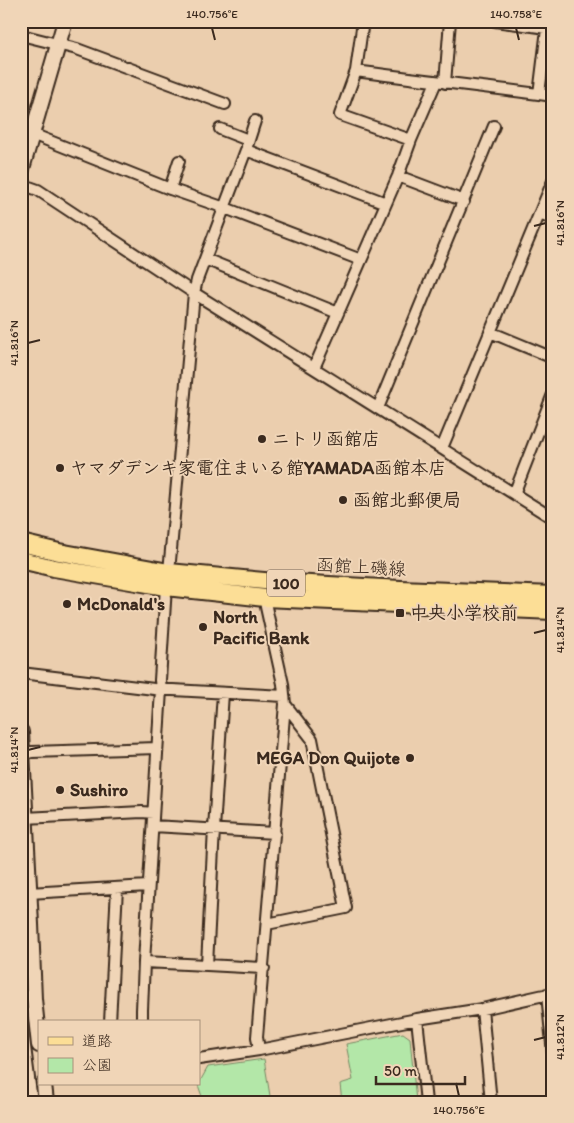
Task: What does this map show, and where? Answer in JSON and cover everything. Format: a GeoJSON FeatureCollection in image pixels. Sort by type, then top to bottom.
{"type":"FeatureCollection","features":[{"type":"Feature","properties":{"kind":"main road"},"geometry":{"type":"LineString","coordinates":[[21,172],[65,21]]}},
{"type":"Feature","properties":{"kind":"main road","name":"函館上磯線"},"geometry":{"type":"LineString","coordinates":[[21,543],[168,579],[266,598],[553,611]]}},
{"type":"Feature","properties":{"kind":"main road","name":"函館上磯線"},"geometry":{"type":"LineString","coordinates":[[21,560],[54,568],[168,579],[553,595]]}},
{"type":"Feature","properties":{"kind":"main road"},"geometry":{"type":"LineString","coordinates":[[21,732],[26,818],[24,852],[29,892],[34,1000],[38,1038],[21,1033]]}},
{"type":"Feature","properties":{"kind":"main road"},"geometry":{"type":"LineString","coordinates":[[21,1033],[34,1084],[30,1102]]}},
{"type":"Feature","properties":{"kind":"main road"},"geometry":{"type":"LineString","coordinates":[[44,1086],[46,1102]]}},
{"type":"Feature","properties":{"kind":"street"},"geometry":{"type":"LineString","coordinates":[[363,21],[356,71],[340,115],[411,140]]}},
{"type":"Feature","properties":{"kind":"street"},"geometry":{"type":"LineString","coordinates":[[314,368],[398,176],[411,140],[440,83],[450,21]]}},
{"type":"Feature","properties":{"kind":"street"},"geometry":{"type":"LineString","coordinates":[[495,21],[547,24],[539,94]]}},
{"type":"Feature","properties":{"kind":"street"},"geometry":{"type":"LineString","coordinates":[[21,35],[77,49],[225,104]]}},
{"type":"Feature","properties":{"kind":"street"},"geometry":{"type":"LineString","coordinates":[[356,71],[553,96]]}},
{"type":"Feature","properties":{"kind":"street"},"geometry":{"type":"LineString","coordinates":[[142,1020],[148,886],[161,690],[160,680],[194,293],[197,280],[225,208],[255,121]]}},
{"type":"Feature","properties":{"kind":"street"},"geometry":{"type":"LineString","coordinates":[[378,408],[494,126]]}},
{"type":"Feature","properties":{"kind":"street"},"geometry":{"type":"LineString","coordinates":[[220,129],[247,145],[386,203]]}},
{"type":"Feature","properties":{"kind":"street"},"geometry":{"type":"LineString","coordinates":[[32,134],[170,189],[361,260]]}},
{"type":"Feature","properties":{"kind":"street"},"geometry":{"type":"LineString","coordinates":[[170,189],[179,161]]}},
{"type":"Feature","properties":{"kind":"street"},"geometry":{"type":"LineString","coordinates":[[398,176],[464,201]]}},
{"type":"Feature","properties":{"kind":"street"},"geometry":{"type":"LineString","coordinates":[[442,448],[553,181]]}},
{"type":"Feature","properties":{"kind":"street"},"geometry":{"type":"LineString","coordinates":[[21,184],[38,190],[194,293],[546,514],[553,516]]}},
{"type":"Feature","properties":{"kind":"street"},"geometry":{"type":"LineString","coordinates":[[539,214],[553,219]]}},
{"type":"Feature","properties":{"kind":"street"},"geometry":{"type":"LineString","coordinates":[[205,259],[338,313]]}},
{"type":"Feature","properties":{"kind":"street"},"geometry":{"type":"LineString","coordinates":[[490,332],[553,358]]}},
{"type":"Feature","properties":{"kind":"street"},"geometry":{"type":"LineString","coordinates":[[514,494],[553,394]]}},
{"type":"Feature","properties":{"kind":"street"},"geometry":{"type":"LineString","coordinates":[[259,1050],[258,1037],[285,700],[266,598]]}},
{"type":"Feature","properties":{"kind":"street"},"geometry":{"type":"LineString","coordinates":[[21,673],[161,690],[223,693],[285,700],[312,738],[346,908],[267,924]]}},
{"type":"Feature","properties":{"kind":"street"},"geometry":{"type":"LineString","coordinates":[[207,965],[223,693]]}},
{"type":"Feature","properties":{"kind":"street"},"geometry":{"type":"LineString","coordinates":[[22,754],[32,752],[157,748]]}},
{"type":"Feature","properties":{"kind":"street"},"geometry":{"type":"LineString","coordinates":[[26,818],[153,813]]}},
{"type":"Feature","properties":{"kind":"street"},"geometry":{"type":"LineString","coordinates":[[153,826],[275,834]]}},
{"type":"Feature","properties":{"kind":"street"},"geometry":{"type":"LineString","coordinates":[[29,892],[148,886]]}},
{"type":"Feature","properties":{"kind":"street"},"geometry":{"type":"LineString","coordinates":[[110,1020],[117,888]]}},
{"type":"Feature","properties":{"kind":"street"},"geometry":{"type":"LineString","coordinates":[[144,962],[264,968]]}},
{"type":"Feature","properties":{"kind":"street"},"geometry":{"type":"LineString","coordinates":[[200,1060],[417,1019],[482,1009],[550,994],[553,1054]]}},
{"type":"Feature","properties":{"kind":"street"},"geometry":{"type":"LineString","coordinates":[[482,1009],[492,1102]]}},
{"type":"Feature","properties":{"kind":"street"},"geometry":{"type":"LineString","coordinates":[[417,1019],[426,1102]]}},
{"type":"Feature","properties":{"kind":"green space"},"geometry":{"type":"Polygon","coordinates":[[[403,1033],[410,1038],[416,1102],[342,1102],[340,1084],[353,1080],[346,1044],[403,1033]]]}},
{"type":"Feature","properties":{"kind":"green space"},"geometry":{"type":"Polygon","coordinates":[[[264,1059],[271,1102],[204,1102],[198,1086],[208,1067],[264,1059]]]}},
{"type":"Feature","properties":{"kind":"place","name":"ニトリ函館店"},"geometry":{"type":"Point","coordinates":[262,439]}},
{"type":"Feature","properties":{"kind":"place","name":"ヤマダデンキ家電住まいる館YAMADA函館本店"},"geometry":{"type":"Point","coordinates":[60,468]}},
{"type":"Feature","properties":{"kind":"place","name":"函館北郵便局"},"geometry":{"type":"Point","coordinates":[343,500]}},
{"type":"Feature","properties":{"kind":"place","name":"McDonald's"},"geometry":{"type":"Point","coordinates":[67,604]}},
{"type":"Feature","properties":{"kind":"place","name":"中央小学校前"},"geometry":{"type":"Point","coordinates":[400,613]}},
{"type":"Feature","properties":{"kind":"place","name":"North Pacific Bank"},"geometry":{"type":"Point","coordinates":[203,627]}},
{"type":"Feature","properties":{"kind":"place","name":"MEGA Don Quijote"},"geometry":{"type":"Point","coordinates":[410,758]}},
{"type":"Feature","properties":{"kind":"place","name":"Sushiro"},"geometry":{"type":"Point","coordinates":[60,790]}}]}
